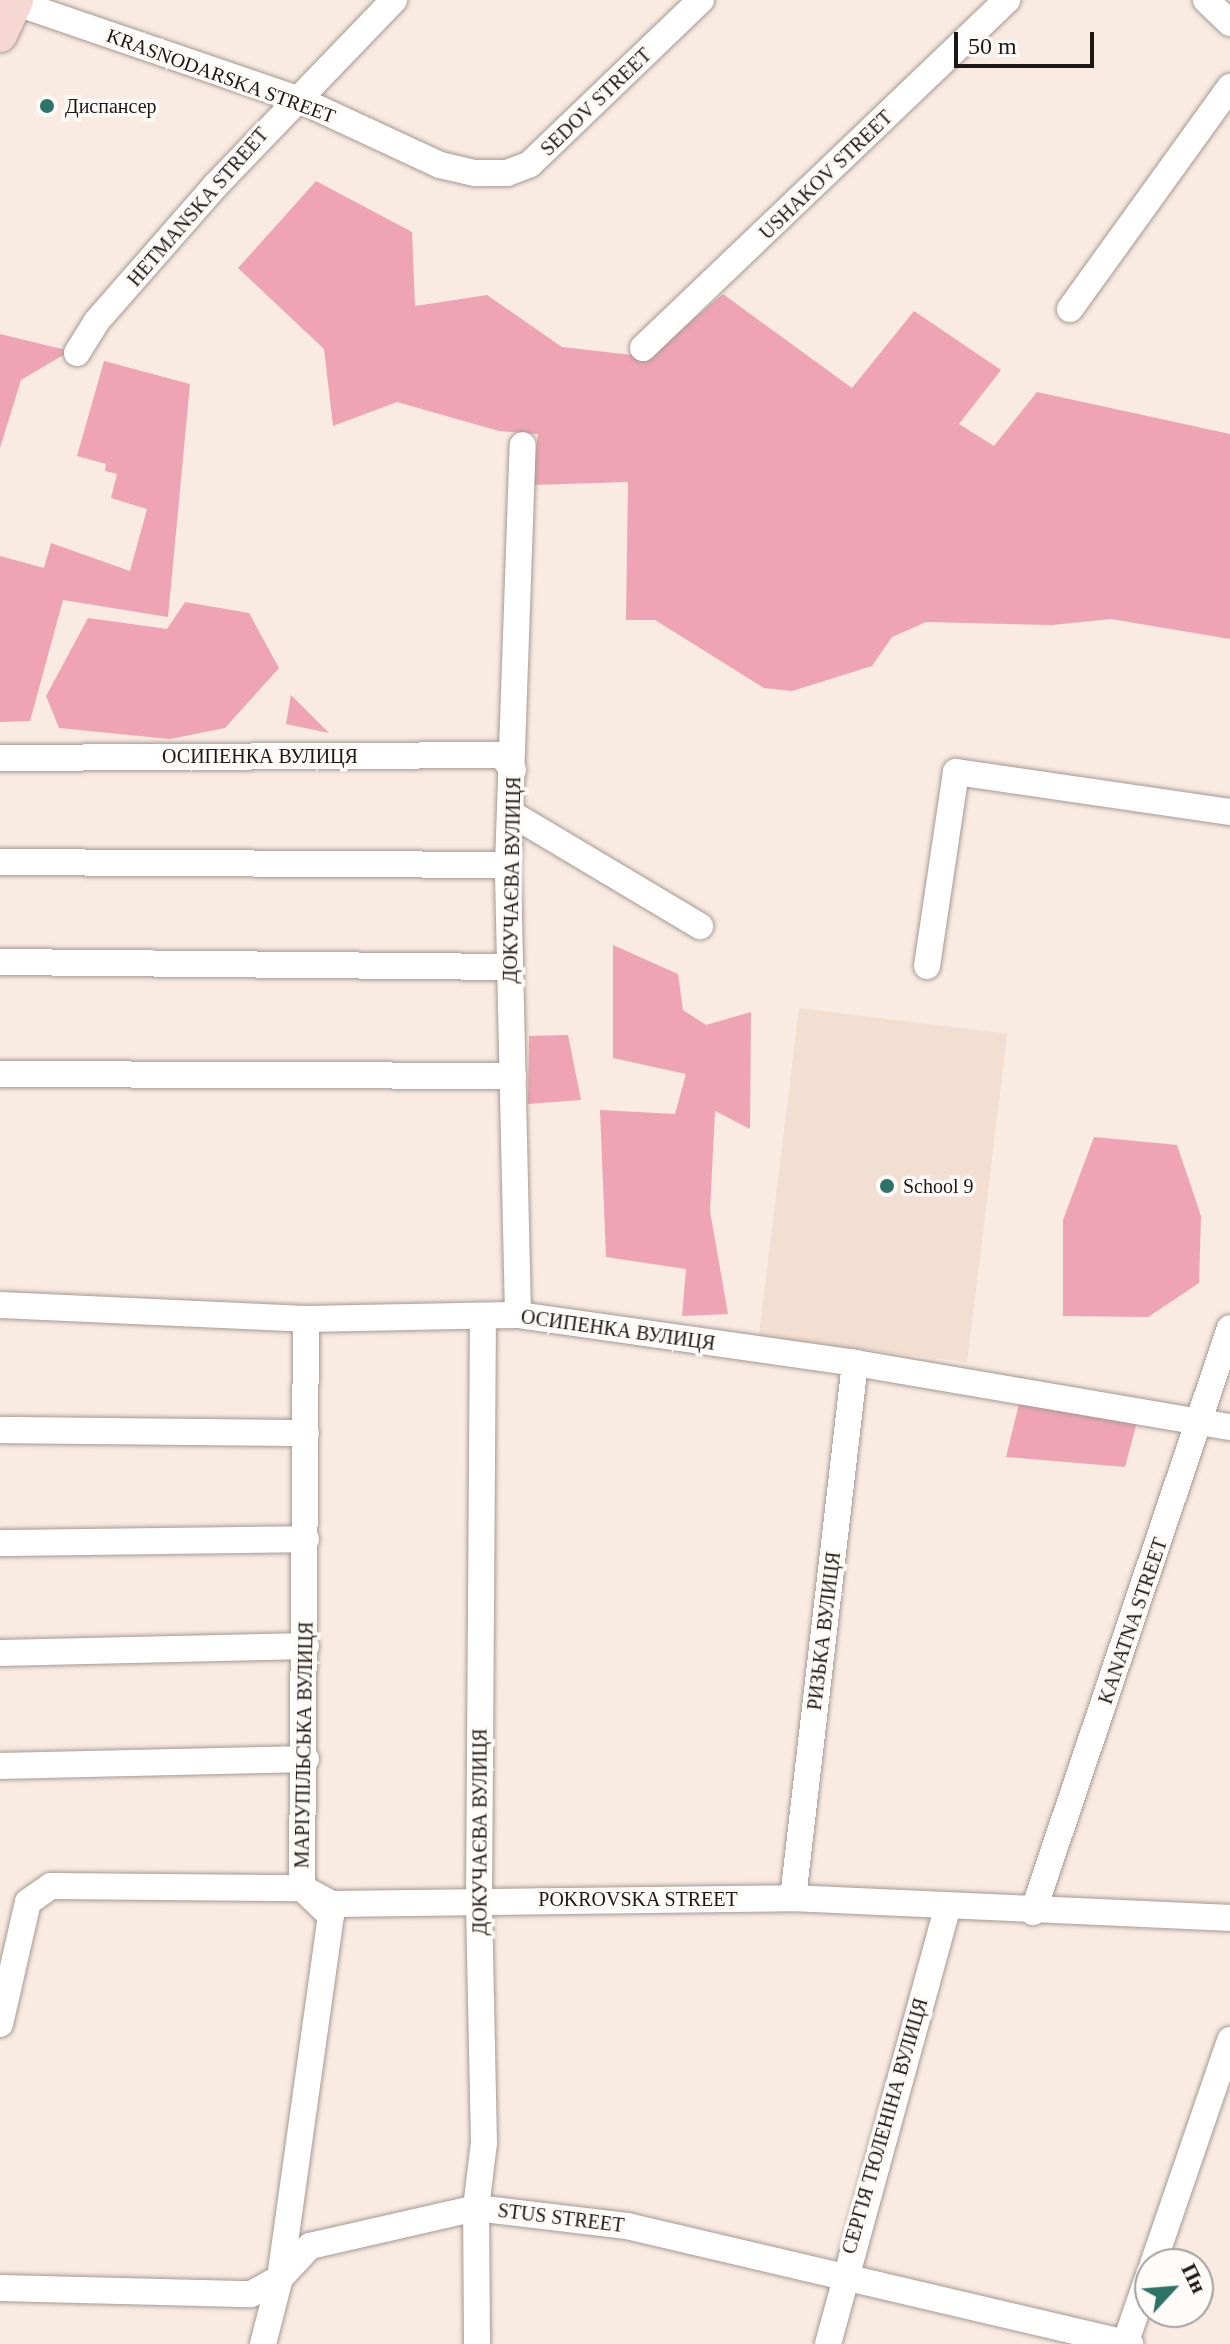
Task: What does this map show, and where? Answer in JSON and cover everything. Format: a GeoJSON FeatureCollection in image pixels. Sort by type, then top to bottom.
{"type":"FeatureCollection","features":[{"type":"Feature","properties":{"kind":"main road"},"geometry":{"type":"LineString","coordinates":[[0,35],[13,1]]}},
{"type":"Feature","properties":{"kind":"street","name":"HETMANSKA STREET"},"geometry":{"type":"LineString","coordinates":[[77,353],[96,322],[215,186],[394,0]]}},
{"type":"Feature","properties":{"kind":"street","name":"SEDOV STREET"},"geometry":{"type":"LineString","coordinates":[[476,173],[507,173],[530,164],[701,0]]}},
{"type":"Feature","properties":{"kind":"street","name":"USHAKOV STREET"},"geometry":{"type":"LineString","coordinates":[[643,348],[1007,0]]}},
{"type":"Feature","properties":{"kind":"street"},"geometry":{"type":"LineString","coordinates":[[1206,0],[1230,23]]}},
{"type":"Feature","properties":{"kind":"street","name":"KRASNODARSKA STREET"},"geometry":{"type":"LineString","coordinates":[[13,1],[300,100],[440,165],[476,173]]}},
{"type":"Feature","properties":{"kind":"street"},"geometry":{"type":"LineString","coordinates":[[1070,309],[1230,87]]}},
{"type":"Feature","properties":{"kind":"street","name":"ДОКУЧАЄВА ВУЛИЦЯ"},"geometry":{"type":"LineString","coordinates":[[518,1315],[508,865],[523,445]]}},
{"type":"Feature","properties":{"kind":"street","name":"ОСИПЕНКА ВУЛИЦЯ"},"geometry":{"type":"LineString","coordinates":[[0,758],[501,755],[513,770]]}},
{"type":"Feature","properties":{"kind":"street"},"geometry":{"type":"LineString","coordinates":[[927,966],[956,772],[1230,812]]}},
{"type":"Feature","properties":{"kind":"street"},"geometry":{"type":"LineString","coordinates":[[512,814],[700,926]]}},
{"type":"Feature","properties":{"kind":"street"},"geometry":{"type":"LineString","coordinates":[[0,862],[508,865]]}},
{"type":"Feature","properties":{"kind":"street"},"geometry":{"type":"LineString","coordinates":[[0,962],[509,967]]}},
{"type":"Feature","properties":{"kind":"street"},"geometry":{"type":"LineString","coordinates":[[0,1074],[513,1076]]}},
{"type":"Feature","properties":{"kind":"street","name":"ОСИПЕНКА ВУЛИЦЯ"},"geometry":{"type":"LineString","coordinates":[[0,1305],[306,1319],[483,1319],[518,1315],[855,1363],[1203,1418],[1230,1427]]}},
{"type":"Feature","properties":{"kind":"street","name":"МАРІУПІЛЬСЬКА ВУЛИЦЯ"},"geometry":{"type":"LineString","coordinates":[[263,2344],[280,2278],[331,1916],[302,1888],[306,1759],[306,1319]]}},
{"type":"Feature","properties":{"kind":"street","name":"ДОКУЧАЄВА ВУЛИЦЯ"},"geometry":{"type":"LineString","coordinates":[[477,2344],[476,2208],[484,2143],[479,1900],[483,1319]]}},
{"type":"Feature","properties":{"kind":"street","name":"KANATNA STREET"},"geometry":{"type":"LineString","coordinates":[[1033,1912],[1203,1418],[1230,1328]]}},
{"type":"Feature","properties":{"kind":"street","name":"РИЗЬКА ВУЛИЦЯ"},"geometry":{"type":"LineString","coordinates":[[793,1898],[855,1363]]}},
{"type":"Feature","properties":{"kind":"street"},"geometry":{"type":"LineString","coordinates":[[0,1430],[306,1433]]}},
{"type":"Feature","properties":{"kind":"street"},"geometry":{"type":"LineString","coordinates":[[0,1543],[306,1539]]}},
{"type":"Feature","properties":{"kind":"street"},"geometry":{"type":"LineString","coordinates":[[0,1653],[306,1646]]}},
{"type":"Feature","properties":{"kind":"street"},"geometry":{"type":"LineString","coordinates":[[0,1766],[306,1759]]}},
{"type":"Feature","properties":{"kind":"street","name":"POKROVSKA STREET"},"geometry":{"type":"LineString","coordinates":[[0,2024],[28,1902],[51,1886],[302,1888],[332,1904],[793,1898],[947,1909],[1230,1918]]}},
{"type":"Feature","properties":{"kind":"street","name":"СЕРГІЯ ТЮЛЕНІНА ВУЛИЦЯ"},"geometry":{"type":"LineString","coordinates":[[828,2344],[843,2277],[947,1909]]}},
{"type":"Feature","properties":{"kind":"street"},"geometry":{"type":"LineString","coordinates":[[1158,2248],[1230,2040]]}},
{"type":"Feature","properties":{"kind":"street","name":"STUS STREET"},"geometry":{"type":"LineString","coordinates":[[0,2288],[251,2294],[280,2278],[310,2246],[476,2208],[627,2226],[1127,2344]]}},
{"type":"Feature","properties":{"kind":"street"},"geometry":{"type":"LineString","coordinates":[[1127,2344],[1134,2322]]}},
{"type":"Feature","properties":{"kind":"shaded area"},"geometry":{"type":"Polygon","coordinates":[[[316,181],[412,232],[415,306],[487,295],[562,347],[641,356],[656,351],[723,294],[852,388],[914,311],[1001,370],[959,424],[994,446],[1037,392],[1230,434],[1230,639],[1111,619],[1052,625],[926,622],[892,637],[872,666],[792,691],[764,688],[655,620],[626,620],[628,482],[532,485],[538,434],[499,431],[397,402],[333,426],[324,349],[238,268],[316,181]]]}},
{"type":"Feature","properties":{"kind":"shaded area"},"geometry":{"type":"Polygon","coordinates":[[[0,334],[70,351],[21,380],[0,448],[0,334]]]}},
{"type":"Feature","properties":{"kind":"shaded area"},"geometry":{"type":"Polygon","coordinates":[[[104,361],[190,384],[168,617],[63,600],[30,721],[0,722],[0,556],[44,568],[51,543],[130,571],[147,509],[111,498],[117,474],[105,471],[106,464],[77,456],[104,361]]]}},
{"type":"Feature","properties":{"kind":"shaded area"},"geometry":{"type":"Polygon","coordinates":[[[185,602],[249,613],[279,668],[225,728],[170,739],[59,728],[46,696],[88,618],[167,629],[185,602]]]}},
{"type":"Feature","properties":{"kind":"shaded area"},"geometry":{"type":"Polygon","coordinates":[[[291,695],[329,733],[286,724],[291,695]]]}},
{"type":"Feature","properties":{"kind":"shaded area"},"geometry":{"type":"Polygon","coordinates":[[[613,945],[678,974],[683,1010],[706,1025],[751,1012],[750,1129],[715,1111],[710,1211],[728,1314],[682,1316],[686,1269],[606,1257],[600,1110],[675,1114],[686,1074],[613,1058],[613,945]]]}},
{"type":"Feature","properties":{"kind":"shaded area","name":"School 9"},"geometry":{"type":"Polygon","coordinates":[[[799,1008],[1007,1034],[967,1362],[759,1337],[799,1008]]]}},
{"type":"Feature","properties":{"kind":"shaded area"},"geometry":{"type":"Polygon","coordinates":[[[568,1035],[581,1100],[528,1104],[529,1036],[568,1035]]]}},
{"type":"Feature","properties":{"kind":"shaded area"},"geometry":{"type":"Polygon","coordinates":[[[1094,1137],[1177,1145],[1201,1216],[1199,1283],[1148,1317],[1063,1316],[1063,1220],[1094,1137]]]}},
{"type":"Feature","properties":{"kind":"shaded area"},"geometry":{"type":"Polygon","coordinates":[[[1019,1404],[1137,1422],[1125,1467],[1006,1457],[1019,1404]]]}},
{"type":"Feature","properties":{"kind":"place","name":"Диспансер"},"geometry":{"type":"Point","coordinates":[47,106]}},
{"type":"Feature","properties":{"kind":"place","name":"School 9"},"geometry":{"type":"Point","coordinates":[887,1186]}}]}
